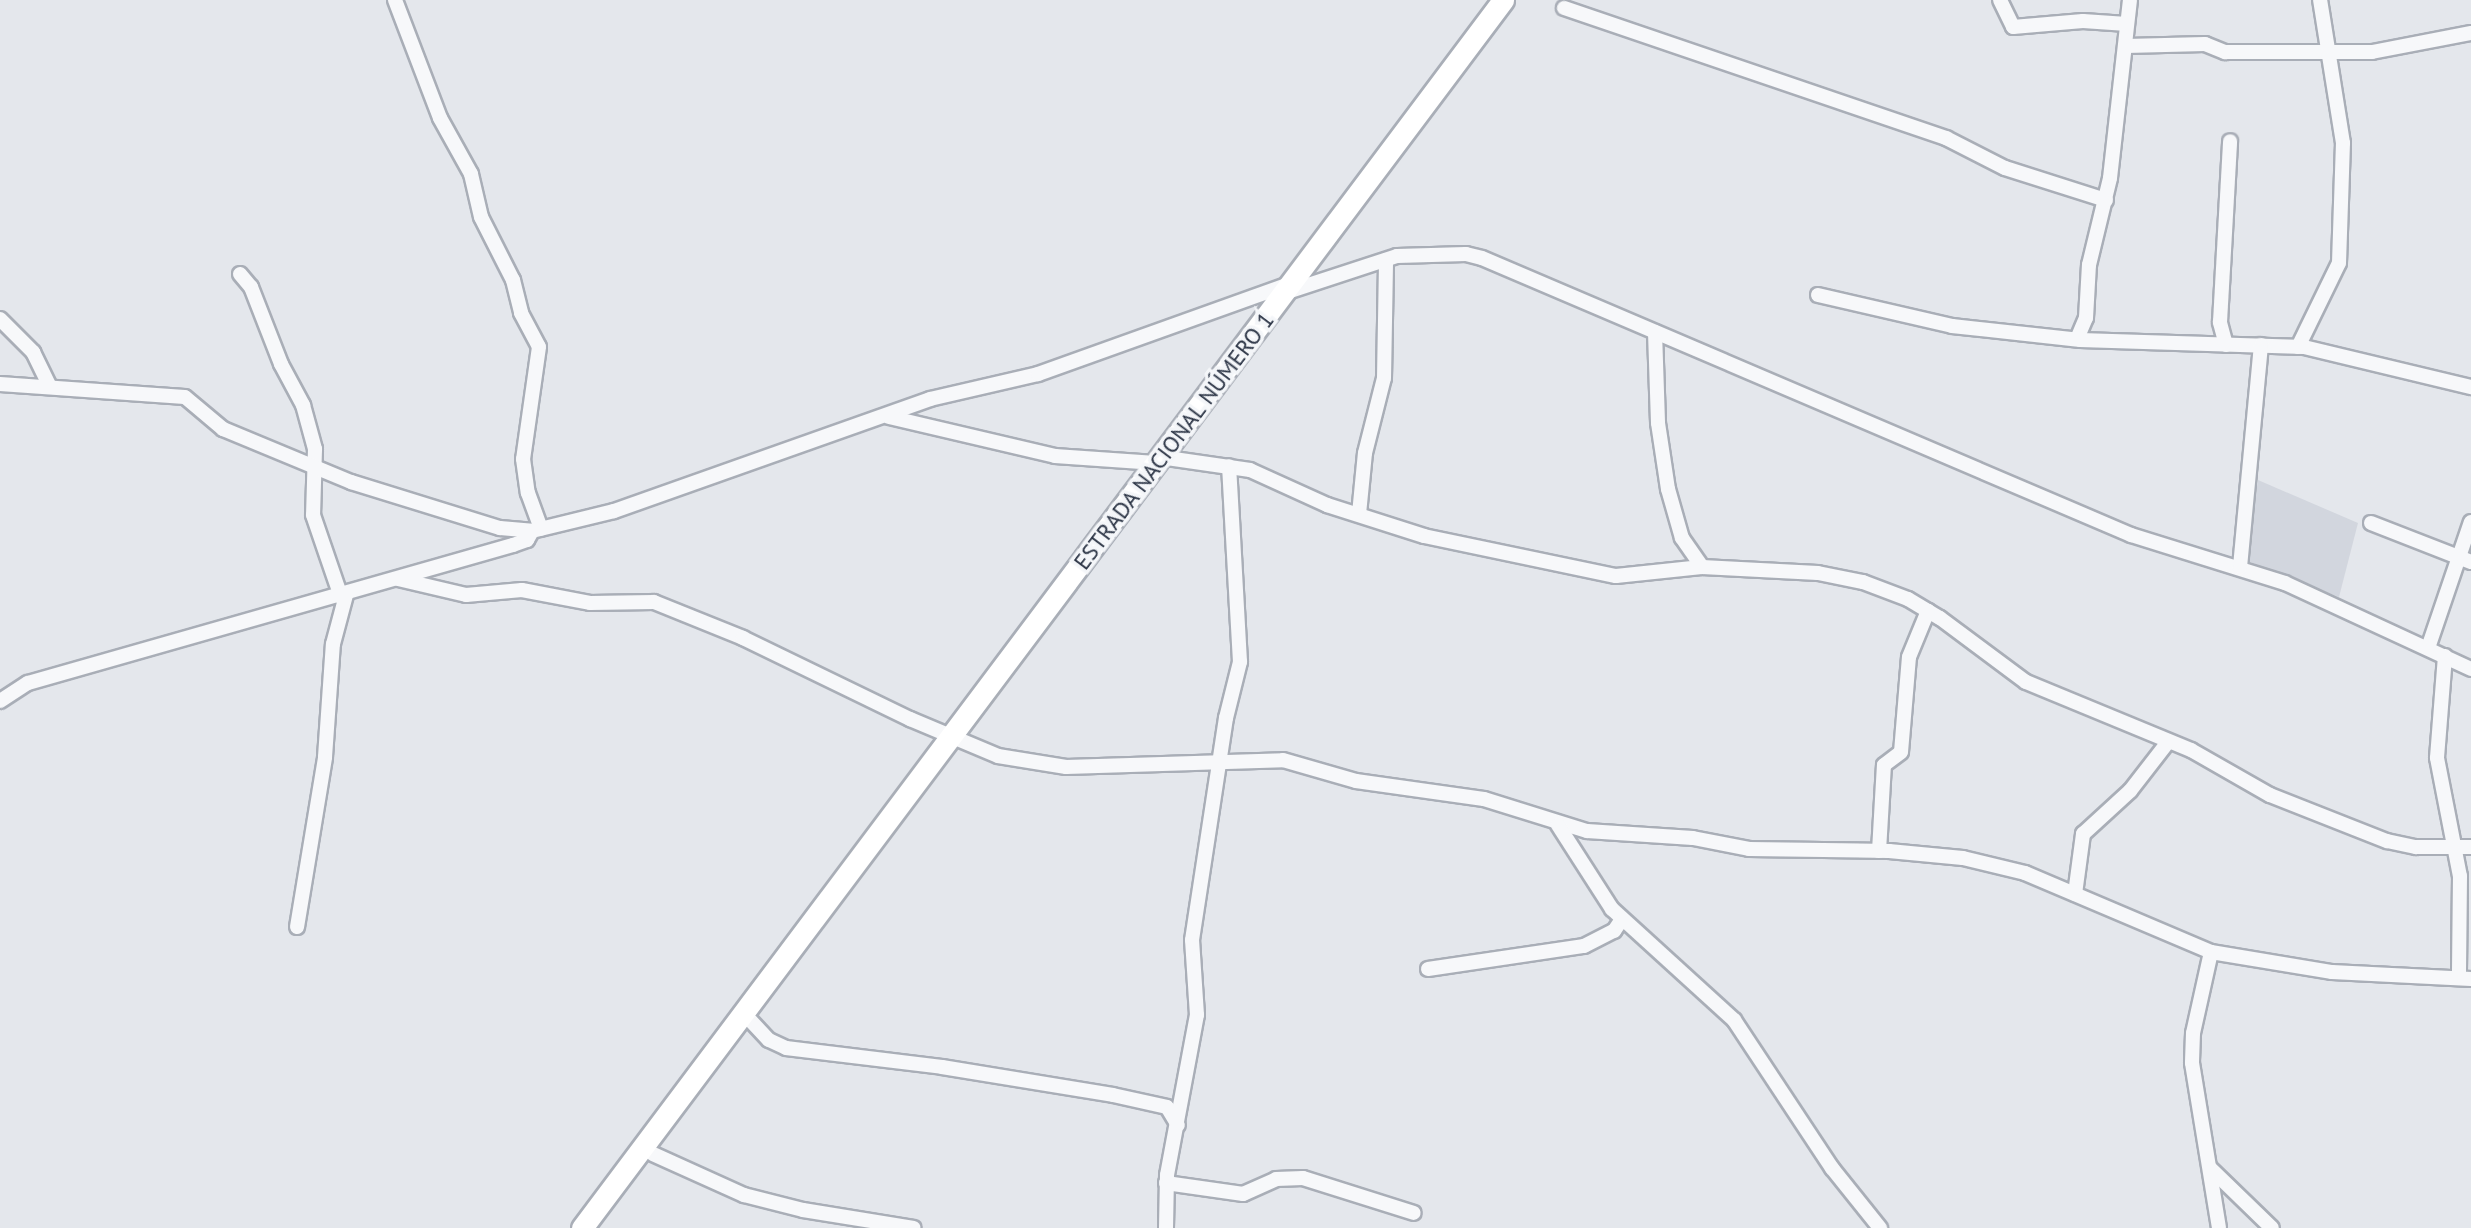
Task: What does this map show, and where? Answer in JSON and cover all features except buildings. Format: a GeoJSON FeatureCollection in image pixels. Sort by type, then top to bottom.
{"type":"FeatureCollection","features":[{"type":"Feature","properties":{"kind":"highway","name":"ESTRADA NACIONAL NÚMERO 1"},"geometry":{"type":"LineString","coordinates":[[582,1228],[845,881],[1503,0]]}},
{"type":"Feature","properties":{"kind":"street"},"geometry":{"type":"LineString","coordinates":[[395,0],[437,110],[471,174],[481,216],[513,279],[522,313],[539,347],[523,459],[536,530]]}},
{"type":"Feature","properties":{"kind":"street"},"geometry":{"type":"LineString","coordinates":[[2000,0],[2013,27],[2074,21],[2127,24]]}},
{"type":"Feature","properties":{"kind":"street"},"geometry":{"type":"LineString","coordinates":[[2077,339],[2086,318],[2089,265],[2106,200],[2130,0]]}},
{"type":"Feature","properties":{"kind":"street"},"geometry":{"type":"LineString","coordinates":[[2305,343],[2339,263],[2343,143],[2332,53],[2324,38],[2320,0]]}},
{"type":"Feature","properties":{"kind":"street"},"geometry":{"type":"LineString","coordinates":[[1564,8],[1921,129],[2005,168],[2106,200]]}},
{"type":"Feature","properties":{"kind":"street"},"geometry":{"type":"LineString","coordinates":[[2126,46],[2205,44],[2225,52],[2372,52],[2471,33]]}},
{"type":"Feature","properties":{"kind":"street"},"geometry":{"type":"LineString","coordinates":[[2226,345],[2220,322],[2230,141]]}},
{"type":"Feature","properties":{"kind":"street"},"geometry":{"type":"LineString","coordinates":[[0,384],[48,385],[185,397],[223,429],[314,466],[432,509],[500,528],[536,530],[614,511],[889,417],[930,399],[1038,374],[1290,287],[1385,260],[1449,253],[1482,258],[2131,535],[2240,566],[2471,669]]}},
{"type":"Feature","properties":{"kind":"street"},"geometry":{"type":"LineString","coordinates":[[1359,514],[1365,453],[1384,378],[1385,260]]}},
{"type":"Feature","properties":{"kind":"street"},"geometry":{"type":"LineString","coordinates":[[240,274],[251,287],[281,364],[300,398],[315,449],[315,525],[344,596],[333,644],[326,757],[297,927]]}},
{"type":"Feature","properties":{"kind":"street"},"geometry":{"type":"LineString","coordinates":[[1818,295],[1952,326],[2077,339],[2105,338],[2226,345],[2305,343],[2471,387]]}},
{"type":"Feature","properties":{"kind":"street"},"geometry":{"type":"LineString","coordinates":[[2086,318],[2105,338]]}},
{"type":"Feature","properties":{"kind":"street"},"geometry":{"type":"LineString","coordinates":[[0,319],[33,352],[48,385]]}},
{"type":"Feature","properties":{"kind":"street"},"geometry":{"type":"LineString","coordinates":[[1655,332],[1658,423],[1668,489],[1682,538],[1702,566]]}},
{"type":"Feature","properties":{"kind":"street"},"geometry":{"type":"LineString","coordinates":[[2240,566],[2253,468],[2261,345]]}},
{"type":"Feature","properties":{"kind":"street"},"geometry":{"type":"LineString","coordinates":[[930,399],[933,426]]}},
{"type":"Feature","properties":{"kind":"street"},"geometry":{"type":"LineString","coordinates":[[889,417],[1055,456],[1229,466],[1265,474],[1327,505],[1424,536],[1616,576],[1702,566],[1841,576],[1908,599],[2026,682],[2168,743],[2191,750],[2270,795],[2387,841],[2416,847],[2471,847]]}},
{"type":"Feature","properties":{"kind":"street"},"geometry":{"type":"LineString","coordinates":[[1166,1228],[1166,1183],[1197,1015],[1192,940],[1226,718],[1240,662],[1229,466]]}},
{"type":"Feature","properties":{"kind":"street"},"geometry":{"type":"LineString","coordinates":[[2371,523],[2464,559]]}},
{"type":"Feature","properties":{"kind":"street"},"geometry":{"type":"LineString","coordinates":[[2428,648],[2464,559],[2471,523]]}},
{"type":"Feature","properties":{"kind":"street"},"geometry":{"type":"LineString","coordinates":[[0,701],[28,682],[102,660],[181,642],[239,620],[344,596],[513,545],[527,540],[536,530]]}},
{"type":"Feature","properties":{"kind":"street"},"geometry":{"type":"LineString","coordinates":[[398,579],[466,594],[522,590],[590,603],[654,602],[743,638],[951,737],[998,756],[1066,767],[1283,760],[1356,781],[1494,802],[1558,825],[1619,835],[1693,838],[1749,849],[1879,851],[1991,863],[2075,894],[2211,952],[2332,972],[2465,978],[2461,890],[2437,758],[2445,656]]}},
{"type":"Feature","properties":{"kind":"street"},"geometry":{"type":"LineString","coordinates":[[1879,851],[1884,765],[1901,752],[1909,657],[1928,611]]}},
{"type":"Feature","properties":{"kind":"street"},"geometry":{"type":"LineString","coordinates":[[2075,894],[2083,834],[2130,790],[2168,743]]}},
{"type":"Feature","properties":{"kind":"street"},"geometry":{"type":"LineString","coordinates":[[1558,825],[1588,876],[1622,919],[1734,1020],[1832,1168],[1880,1228]]}},
{"type":"Feature","properties":{"kind":"street"},"geometry":{"type":"LineString","coordinates":[[1428,969],[1584,946],[1614,931],[1622,919]]}},
{"type":"Feature","properties":{"kind":"street"},"geometry":{"type":"LineString","coordinates":[[2211,952],[2193,1033],[2192,1063],[2219,1228]]}},
{"type":"Feature","properties":{"kind":"street"},"geometry":{"type":"LineString","coordinates":[[751,1021],[769,1040],[786,1048],[942,1067],[1113,1095],[1167,1107],[1178,1125]]}},
{"type":"Feature","properties":{"kind":"street"},"geometry":{"type":"LineString","coordinates":[[653,1154],[744,1195],[803,1210],[914,1228]]}},
{"type":"Feature","properties":{"kind":"street"},"geometry":{"type":"LineString","coordinates":[[2209,1166],[2272,1228]]}},
{"type":"Feature","properties":{"kind":"street"},"geometry":{"type":"LineString","coordinates":[[1166,1183],[1242,1194],[1276,1179],[1303,1178],[1414,1213]]}},
{"type":"Feature","properties":{"kind":"shaded area"},"geometry":{"type":"Polygon","coordinates":[[[2258,480],[2358,523],[2339,597],[2245,560],[2258,480]]]}}]}
